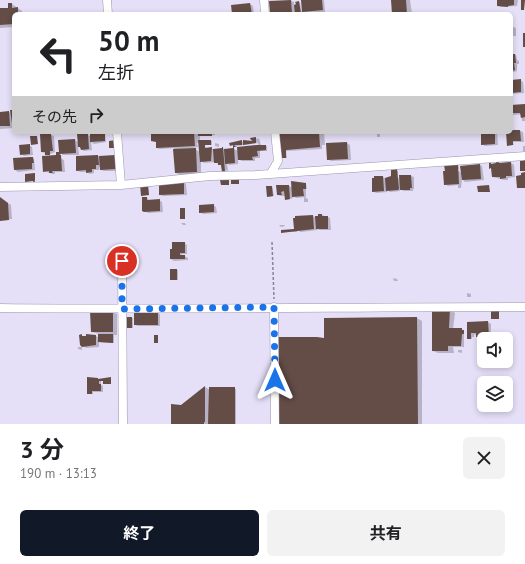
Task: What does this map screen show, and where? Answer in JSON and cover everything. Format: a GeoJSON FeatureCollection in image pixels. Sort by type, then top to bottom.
{"type":"FeatureCollection","features":[{"type":"Feature","properties":{"kind":"street"},"geometry":{"type":"LineString","coordinates":[[107,0],[108,12]]}},
{"type":"Feature","properties":{"kind":"street"},"geometry":{"type":"LineString","coordinates":[[264,0],[265,12]]}},
{"type":"Feature","properties":{"kind":"street"},"geometry":{"type":"LineString","coordinates":[[117,134],[121,185]]}},
{"type":"Feature","properties":{"kind":"street"},"geometry":{"type":"LineString","coordinates":[[271,173],[278,161],[275,134]]}},
{"type":"Feature","properties":{"kind":"street"},"geometry":{"type":"LineString","coordinates":[[0,187],[121,185],[210,176],[256,175],[525,156]]}},
{"type":"Feature","properties":{"kind":"street"},"geometry":{"type":"LineString","coordinates":[[122,261],[123,424]]}},
{"type":"Feature","properties":{"kind":"street"},"geometry":{"type":"LineString","coordinates":[[274,307],[275,424]]}},
{"type":"Feature","properties":{"kind":"street"},"geometry":{"type":"LineString","coordinates":[[0,308],[122,309],[274,307],[525,307]]}},
{"type":"Feature","properties":{"kind":"path"},"geometry":{"type":"LineString","coordinates":[[272,242],[274,307]]}},
{"type":"Feature","properties":{"kind":"building"},"geometry":{"type":"Polygon","coordinates":[[[291,0],[292,12],[270,12],[269,1],[291,0]]]}},
{"type":"Feature","properties":{"kind":"building"},"geometry":{"type":"Polygon","coordinates":[[[301,0],[322,0],[323,10],[302,12],[301,0]]]}},
{"type":"Feature","properties":{"kind":"building"},"geometry":{"type":"Polygon","coordinates":[[[391,0],[406,0],[407,12],[392,12],[391,0]]]}},
{"type":"Feature","properties":{"kind":"building"},"geometry":{"type":"Polygon","coordinates":[[[497,0],[514,0],[514,5],[508,7],[497,6],[497,0]]]}},
{"type":"Feature","properties":{"kind":"building"},"geometry":{"type":"Polygon","coordinates":[[[521,0],[525,0],[524,10],[521,10],[521,0]]]}},
{"type":"Feature","properties":{"kind":"building"},"geometry":{"type":"Polygon","coordinates":[[[299,1],[301,12],[295,12],[295,2],[299,1]]]}},
{"type":"Feature","properties":{"kind":"building"},"geometry":{"type":"Polygon","coordinates":[[[8,3],[12,3],[12,8],[18,7],[18,12],[12,12],[12,24],[0,25],[0,8],[8,8],[8,3]]]}},
{"type":"Feature","properties":{"kind":"building"},"geometry":{"type":"Polygon","coordinates":[[[250,3],[252,12],[232,12],[231,5],[250,3]]]}},
{"type":"Feature","properties":{"kind":"building"},"geometry":{"type":"Polygon","coordinates":[[[523,33],[525,33],[525,47],[523,47],[523,33]]]}},
{"type":"Feature","properties":{"kind":"building"},"geometry":{"type":"Polygon","coordinates":[[[513,54],[515,54],[515,70],[513,70],[513,54]]]}},
{"type":"Feature","properties":{"kind":"building"},"geometry":{"type":"Polygon","coordinates":[[[521,79],[521,92],[513,93],[513,80],[521,79]]]}},
{"type":"Feature","properties":{"kind":"building"},"geometry":{"type":"Polygon","coordinates":[[[525,104],[525,117],[521,118],[520,113],[513,113],[513,105],[525,104]]]}},
{"type":"Feature","properties":{"kind":"building"},"geometry":{"type":"Polygon","coordinates":[[[10,110],[12,110],[12,123],[10,110]]]}},
{"type":"Feature","properties":{"kind":"building"},"geometry":{"type":"Polygon","coordinates":[[[9,111],[10,126],[0,126],[0,112],[9,111]]]}},
{"type":"Feature","properties":{"kind":"building"},"geometry":{"type":"Polygon","coordinates":[[[513,130],[520,130],[521,141],[513,141],[513,145],[507,146],[506,134],[513,134],[513,130]]]}},
{"type":"Feature","properties":{"kind":"building"},"geometry":{"type":"Polygon","coordinates":[[[40,134],[51,134],[53,151],[50,151],[50,155],[45,155],[45,152],[41,152],[40,134]]]}},
{"type":"Feature","properties":{"kind":"building"},"geometry":{"type":"Polygon","coordinates":[[[77,134],[88,134],[89,149],[81,150],[80,147],[78,147],[77,134]]]}},
{"type":"Feature","properties":{"kind":"building"},"geometry":{"type":"Polygon","coordinates":[[[90,134],[105,134],[105,141],[90,142],[90,134]]]}},
{"type":"Feature","properties":{"kind":"building"},"geometry":{"type":"Polygon","coordinates":[[[151,134],[194,134],[195,146],[156,148],[156,142],[151,141],[151,134]]]}},
{"type":"Feature","properties":{"kind":"building"},"geometry":{"type":"Polygon","coordinates":[[[198,134],[212,134],[212,136],[198,136],[198,134]]]}},
{"type":"Feature","properties":{"kind":"building"},"geometry":{"type":"Polygon","coordinates":[[[276,134],[319,134],[320,147],[286,150],[286,158],[278,158],[276,134]]]}},
{"type":"Feature","properties":{"kind":"building"},"geometry":{"type":"Polygon","coordinates":[[[481,134],[495,134],[495,144],[481,145],[481,134]]]}},
{"type":"Feature","properties":{"kind":"building"},"geometry":{"type":"Polygon","coordinates":[[[30,136],[37,136],[38,144],[31,145],[30,136]]]}},
{"type":"Feature","properties":{"kind":"building"},"geometry":{"type":"Polygon","coordinates":[[[256,137],[256,143],[243,145],[243,140],[253,141],[250,138],[256,137]]]}},
{"type":"Feature","properties":{"kind":"building"},"geometry":{"type":"Polygon","coordinates":[[[75,139],[76,153],[59,154],[61,155],[62,171],[52,171],[53,173],[49,173],[49,171],[43,172],[42,156],[56,155],[56,152],[59,152],[58,140],[75,139]]]}},
{"type":"Feature","properties":{"kind":"building"},"geometry":{"type":"Polygon","coordinates":[[[116,140],[116,148],[109,148],[109,141],[116,140]]]}},
{"type":"Feature","properties":{"kind":"building"},"geometry":{"type":"Polygon","coordinates":[[[198,140],[211,140],[211,145],[205,145],[205,148],[212,147],[211,161],[200,162],[198,140]]]}},
{"type":"Feature","properties":{"kind":"building"},"geometry":{"type":"Polygon","coordinates":[[[242,140],[242,145],[234,145],[236,147],[234,147],[235,163],[225,164],[224,149],[233,148],[233,145],[230,146],[229,143],[242,140]]]}},
{"type":"Feature","properties":{"kind":"building"},"geometry":{"type":"Polygon","coordinates":[[[347,142],[348,159],[327,160],[326,143],[347,142]]]}},
{"type":"Feature","properties":{"kind":"building"},"geometry":{"type":"Polygon","coordinates":[[[30,144],[30,154],[20,155],[19,145],[30,144]]]}},
{"type":"Feature","properties":{"kind":"building"},"geometry":{"type":"Polygon","coordinates":[[[266,145],[266,150],[257,151],[258,156],[252,157],[253,160],[238,160],[237,147],[266,145]]]}},
{"type":"Feature","properties":{"kind":"building"},"geometry":{"type":"Polygon","coordinates":[[[222,147],[225,172],[222,172],[221,165],[214,163],[213,149],[222,147]]]}},
{"type":"Feature","properties":{"kind":"building"},"geometry":{"type":"Polygon","coordinates":[[[196,148],[197,172],[175,173],[173,149],[196,148]]]}},
{"type":"Feature","properties":{"kind":"building"},"geometry":{"type":"Polygon","coordinates":[[[98,155],[99,165],[96,165],[96,169],[92,169],[92,172],[86,173],[86,170],[76,171],[76,156],[98,155]]]}},
{"type":"Feature","properties":{"kind":"building"},"geometry":{"type":"Polygon","coordinates":[[[115,155],[116,169],[100,170],[99,156],[115,155]]]}},
{"type":"Feature","properties":{"kind":"building"},"geometry":{"type":"Polygon","coordinates":[[[33,157],[34,163],[32,163],[32,169],[14,170],[13,158],[33,157]]]}},
{"type":"Feature","properties":{"kind":"building"},"geometry":{"type":"Polygon","coordinates":[[[525,160],[525,171],[520,171],[520,161],[525,160]]]}},
{"type":"Feature","properties":{"kind":"building"},"geometry":{"type":"Polygon","coordinates":[[[489,162],[491,162],[491,164],[496,162],[511,162],[512,176],[506,176],[506,178],[500,179],[500,177],[492,177],[491,168],[489,169],[489,162]]]}},
{"type":"Feature","properties":{"kind":"building"},"geometry":{"type":"Polygon","coordinates":[[[458,164],[459,184],[444,185],[444,165],[458,164]]]}},
{"type":"Feature","properties":{"kind":"building"},"geometry":{"type":"Polygon","coordinates":[[[480,164],[481,179],[462,180],[460,166],[480,164]]]}},
{"type":"Feature","properties":{"kind":"building"},"geometry":{"type":"Polygon","coordinates":[[[391,169],[397,169],[399,189],[386,191],[385,178],[391,176],[391,169]]]}},
{"type":"Feature","properties":{"kind":"building"},"geometry":{"type":"Polygon","coordinates":[[[525,172],[525,188],[517,188],[516,176],[525,172]]]}},
{"type":"Feature","properties":{"kind":"building"},"geometry":{"type":"Polygon","coordinates":[[[35,173],[34,185],[33,181],[25,182],[25,174],[35,173]]]}},
{"type":"Feature","properties":{"kind":"building"},"geometry":{"type":"Polygon","coordinates":[[[399,175],[411,175],[412,188],[410,188],[410,190],[400,190],[399,175]]]}},
{"type":"Feature","properties":{"kind":"building"},"geometry":{"type":"Polygon","coordinates":[[[374,176],[383,176],[384,191],[372,192],[372,178],[374,178],[374,176]]]}},
{"type":"Feature","properties":{"kind":"building"},"geometry":{"type":"Polygon","coordinates":[[[229,179],[229,185],[221,185],[220,180],[229,179]]]}},
{"type":"Feature","properties":{"kind":"building"},"geometry":{"type":"Polygon","coordinates":[[[231,179],[239,179],[239,184],[231,184],[231,179]]]}},
{"type":"Feature","properties":{"kind":"building"},"geometry":{"type":"Polygon","coordinates":[[[184,181],[184,194],[159,195],[159,182],[184,181]]]}},
{"type":"Feature","properties":{"kind":"building"},"geometry":{"type":"Polygon","coordinates":[[[291,181],[306,183],[306,189],[303,189],[304,196],[292,197],[291,181]]]}},
{"type":"Feature","properties":{"kind":"building"},"geometry":{"type":"Polygon","coordinates":[[[140,184],[148,184],[149,195],[141,196],[140,184]]]}},
{"type":"Feature","properties":{"kind":"building"},"geometry":{"type":"Polygon","coordinates":[[[276,185],[289,185],[290,199],[285,200],[284,191],[281,192],[282,195],[277,195],[276,185]]]}},
{"type":"Feature","properties":{"kind":"building"},"geometry":{"type":"Polygon","coordinates":[[[489,185],[490,192],[478,192],[477,186],[489,185]]]}},
{"type":"Feature","properties":{"kind":"building"},"geometry":{"type":"Polygon","coordinates":[[[266,186],[272,186],[273,196],[267,197],[266,186]]]}},
{"type":"Feature","properties":{"kind":"building"},"geometry":{"type":"Polygon","coordinates":[[[0,197],[8,203],[9,220],[0,221],[0,197]]]}},
{"type":"Feature","properties":{"kind":"building"},"geometry":{"type":"Polygon","coordinates":[[[142,197],[147,197],[147,200],[160,199],[160,211],[142,211],[142,197]]]}},
{"type":"Feature","properties":{"kind":"building"},"geometry":{"type":"Polygon","coordinates":[[[214,204],[214,212],[199,213],[199,205],[214,204]]]}},
{"type":"Feature","properties":{"kind":"building"},"geometry":{"type":"Polygon","coordinates":[[[180,208],[185,208],[185,219],[180,219],[180,208]]]}},
{"type":"Feature","properties":{"kind":"building"},"geometry":{"type":"Polygon","coordinates":[[[318,214],[328,216],[328,229],[316,229],[315,216],[318,216],[318,214]]]}},
{"type":"Feature","properties":{"kind":"building"},"geometry":{"type":"Polygon","coordinates":[[[313,215],[314,229],[281,233],[281,230],[294,229],[293,218],[295,218],[295,216],[313,215]]]}},
{"type":"Feature","properties":{"kind":"building"},"geometry":{"type":"Polygon","coordinates":[[[172,242],[185,242],[185,253],[180,253],[180,255],[185,255],[185,259],[170,259],[172,242]]]}},
{"type":"Feature","properties":{"kind":"building"},"geometry":{"type":"Polygon","coordinates":[[[170,269],[177,269],[177,280],[170,280],[170,269]]]}},
{"type":"Feature","properties":{"kind":"building"},"geometry":{"type":"Polygon","coordinates":[[[499,308],[499,319],[491,319],[491,309],[499,308]]]}},
{"type":"Feature","properties":{"kind":"building"},"geometry":{"type":"Polygon","coordinates":[[[432,309],[450,309],[449,328],[462,328],[462,330],[464,330],[464,334],[462,334],[461,346],[448,346],[448,351],[432,351],[432,309]]]}},
{"type":"Feature","properties":{"kind":"building"},"geometry":{"type":"Polygon","coordinates":[[[90,311],[113,311],[113,332],[91,332],[90,311]]]}},
{"type":"Feature","properties":{"kind":"building"},"geometry":{"type":"Polygon","coordinates":[[[145,311],[158,311],[158,325],[134,325],[134,313],[145,313],[145,311]]]}},
{"type":"Feature","properties":{"kind":"building"},"geometry":{"type":"Polygon","coordinates":[[[125,317],[132,317],[132,328],[125,328],[125,317]]]}},
{"type":"Feature","properties":{"kind":"building"},"geometry":{"type":"Polygon","coordinates":[[[417,317],[418,424],[277,424],[277,337],[324,338],[324,318],[417,317]]]}},
{"type":"Feature","properties":{"kind":"building"},"geometry":{"type":"Polygon","coordinates":[[[488,321],[489,332],[477,332],[477,337],[476,333],[471,333],[471,339],[467,339],[467,322],[488,321]]]}},
{"type":"Feature","properties":{"kind":"building"},"geometry":{"type":"Polygon","coordinates":[[[82,334],[82,336],[86,336],[86,334],[96,335],[96,345],[82,347],[80,345],[79,335],[82,334]]]}},
{"type":"Feature","properties":{"kind":"building"},"geometry":{"type":"Polygon","coordinates":[[[98,334],[113,334],[113,343],[98,342],[98,334]]]}},
{"type":"Feature","properties":{"kind":"building"},"geometry":{"type":"Polygon","coordinates":[[[154,335],[158,335],[158,343],[154,343],[154,335]]]}},
{"type":"Feature","properties":{"kind":"building"},"geometry":{"type":"Polygon","coordinates":[[[87,377],[98,379],[111,377],[111,384],[103,384],[103,381],[99,381],[99,384],[101,384],[101,391],[92,391],[92,394],[87,394],[87,377]]]}},
{"type":"Feature","properties":{"kind":"building"},"geometry":{"type":"Polygon","coordinates":[[[205,386],[204,424],[171,424],[171,404],[181,405],[205,386]]]}},
{"type":"Feature","properties":{"kind":"building"},"geometry":{"type":"Polygon","coordinates":[[[209,387],[235,387],[235,424],[208,424],[209,387]]]}},
{"type":"Feature","properties":{"kind":"route"},"geometry":{"type":"LineString","coordinates":[[122,261],[122,309],[274,307],[275,380]]}}]}
